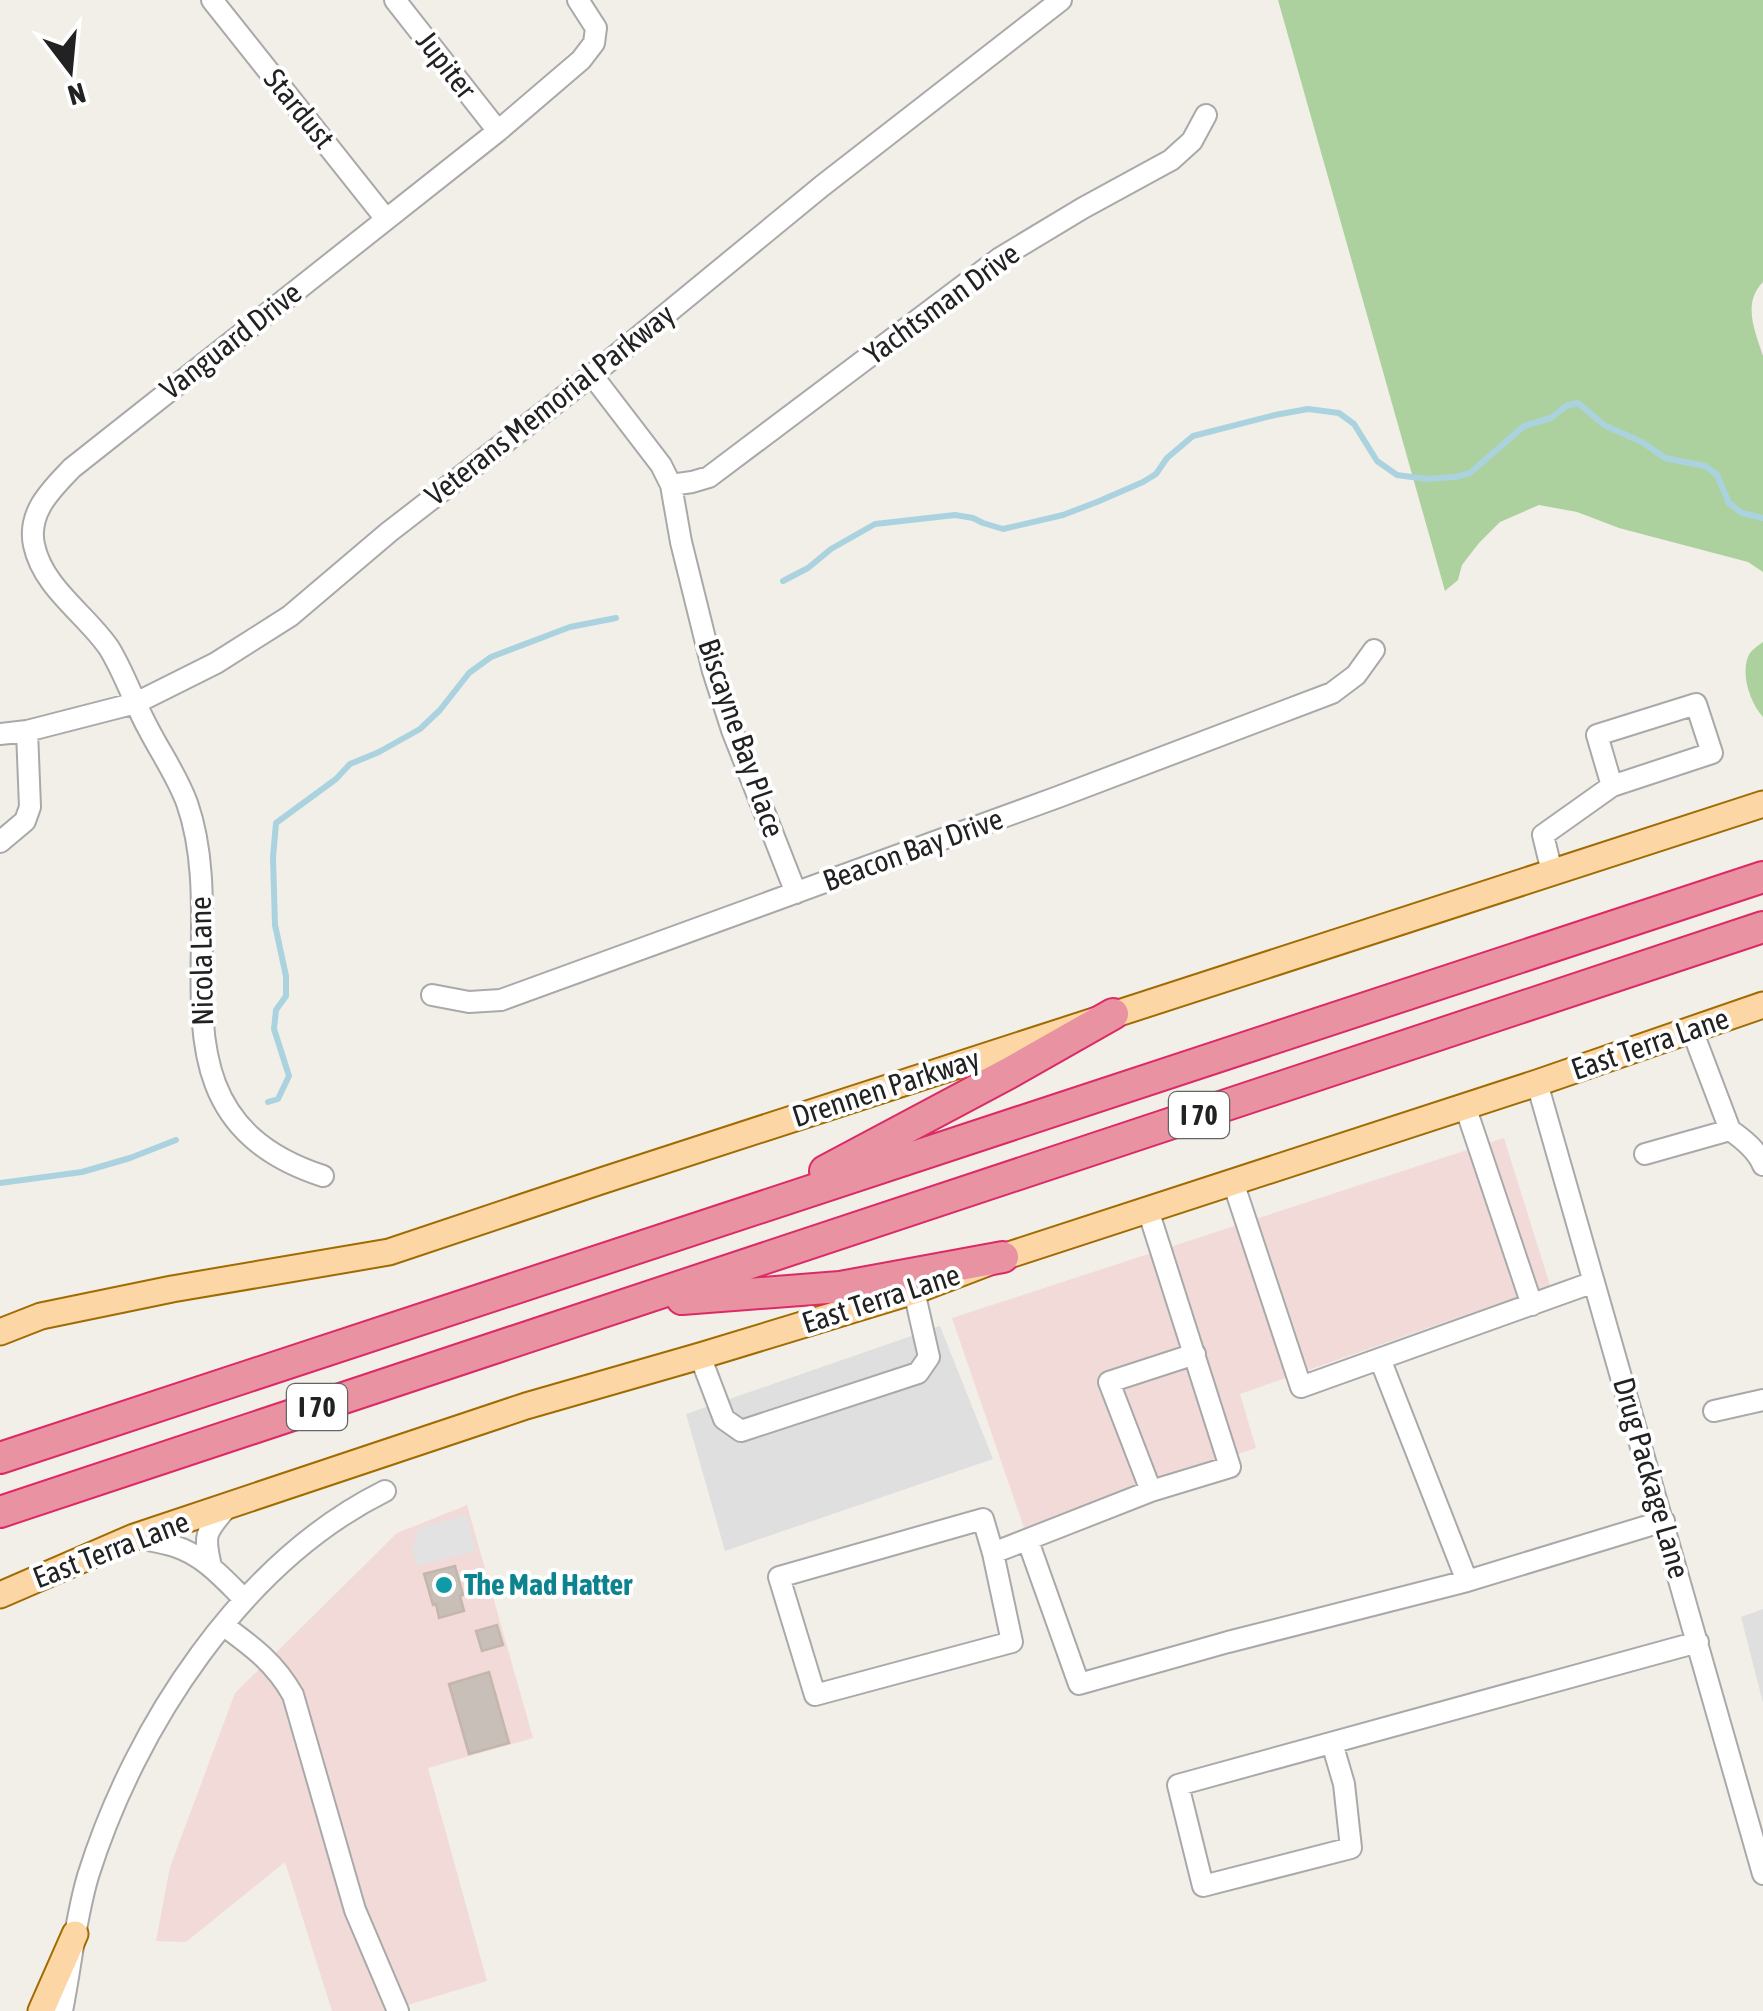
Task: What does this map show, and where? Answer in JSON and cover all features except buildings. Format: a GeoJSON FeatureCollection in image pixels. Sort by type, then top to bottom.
{"type":"FeatureCollection","features":[{"type":"Feature","properties":{"kind":"highway","name":"I 70"},"geometry":{"type":"LineString","coordinates":[[0,1458],[1763,877]]}},
{"type":"Feature","properties":{"kind":"highway","name":"I 70"},"geometry":{"type":"LineString","coordinates":[[0,1512],[1763,927]]}},
{"type":"Feature","properties":{"kind":"highway"},"geometry":{"type":"LineString","coordinates":[[747,1212],[1113,1014]]}},
{"type":"Feature","properties":{"kind":"highway"},"geometry":{"type":"LineString","coordinates":[[635,1303],[840,1287],[1002,1257]]}},
{"type":"Feature","properties":{"kind":"main road","name":"Drennen Parkway"},"geometry":{"type":"LineString","coordinates":[[0,1332],[41,1316],[388,1252],[1763,804]]}},
{"type":"Feature","properties":{"kind":"main road","name":"East Terra Lane"},"geometry":{"type":"LineString","coordinates":[[0,1594],[134,1538],[526,1406],[914,1291],[1002,1257],[1763,1006]]}},
{"type":"Feature","properties":{"kind":"main road"},"geometry":{"type":"LineString","coordinates":[[41,2011],[74,1934]]}},
{"type":"Feature","properties":{"kind":"street","name":"Stardust"},"geometry":{"type":"LineString","coordinates":[[212,0],[386,219]]}},
{"type":"Feature","properties":{"kind":"street","name":"Jupiter"},"geometry":{"type":"LineString","coordinates":[[395,0],[498,131]]}},
{"type":"Feature","properties":{"kind":"street","name":"Vanguard Drive"},"geometry":{"type":"LineString","coordinates":[[136,703],[108,646],[40,564],[32,542],[34,517],[46,496],[72,468],[498,131],[581,60],[594,44],[596,28],[578,0]]}},
{"type":"Feature","properties":{"kind":"street","name":"Veterans Memorial Parkway"},"geometry":{"type":"LineString","coordinates":[[0,734],[27,731],[136,703],[216,663],[290,616],[389,532],[592,375],[822,186],[1060,0]]}},
{"type":"Feature","properties":{"kind":"street","name":"Yachtsman Drive"},"geometry":{"type":"LineString","coordinates":[[671,484],[708,478],[1000,258],[1171,160],[1192,140],[1206,115]]}},
{"type":"Feature","properties":{"kind":"street"},"geometry":{"type":"LineString","coordinates":[[592,375],[661,465],[671,484]]}},
{"type":"Feature","properties":{"kind":"street","name":"Biscayne Bay Place"},"geometry":{"type":"LineString","coordinates":[[671,484],[713,671],[796,892]]}},
{"type":"Feature","properties":{"kind":"street","name":"Beacon Bay Drive"},"geometry":{"type":"LineString","coordinates":[[432,995],[469,1002],[501,1000],[796,892],[1332,693],[1356,675],[1374,650]]}},
{"type":"Feature","properties":{"kind":"street","name":"Nicola Lane"},"geometry":{"type":"LineString","coordinates":[[136,703],[177,778],[196,836],[201,887],[202,1026],[209,1071],[226,1106],[262,1148],[293,1166],[323,1176]]}},
{"type":"Feature","properties":{"kind":"street"},"geometry":{"type":"LineString","coordinates":[[1552,872],[1542,835],[1612,786],[1712,753],[1696,704],[1597,735],[1612,786]]}},
{"type":"Feature","properties":{"kind":"street"},"geometry":{"type":"LineString","coordinates":[[0,842],[25,821],[30,807],[27,731]]}},
{"type":"Feature","properties":{"kind":"street"},"geometry":{"type":"LineString","coordinates":[[1692,1030],[1730,1130],[1743,1139],[1763,1165]]}},
{"type":"Feature","properties":{"kind":"street","name":"Drug Package Lane"},"geometry":{"type":"LineString","coordinates":[[1537,1083],[1763,1874]]}},
{"type":"Feature","properties":{"kind":"street"},"geometry":{"type":"LineString","coordinates":[[1464,1106],[1532,1305]]}},
{"type":"Feature","properties":{"kind":"street"},"geometry":{"type":"LineString","coordinates":[[1645,1154],[1730,1130]]}},
{"type":"Feature","properties":{"kind":"street"},"geometry":{"type":"LineString","coordinates":[[1233,1182],[1301,1387],[1594,1282]]}},
{"type":"Feature","properties":{"kind":"street"},"geometry":{"type":"LineString","coordinates":[[993,1553],[1152,1491],[1230,1467],[1148,1210]]}},
{"type":"Feature","properties":{"kind":"street"},"geometry":{"type":"LineString","coordinates":[[700,1356],[724,1420],[742,1431],[918,1373],[929,1357],[914,1291]]}},
{"type":"Feature","properties":{"kind":"street"},"geometry":{"type":"LineString","coordinates":[[1152,1491],[1109,1382],[1195,1354]]}},
{"type":"Feature","properties":{"kind":"street"},"geometry":{"type":"LineString","coordinates":[[1380,1359],[1468,1581]]}},
{"type":"Feature","properties":{"kind":"street"},"geometry":{"type":"LineString","coordinates":[[1714,1411],[1763,1400]]}},
{"type":"Feature","properties":{"kind":"street"},"geometry":{"type":"LineString","coordinates":[[62,2011],[88,1878],[132,1767],[158,1718],[244,1599],[334,1522],[386,1491]]}},
{"type":"Feature","properties":{"kind":"street"},"geometry":{"type":"LineString","coordinates":[[212,1566],[206,1542],[209,1529],[228,1506]]}},
{"type":"Feature","properties":{"kind":"street"},"geometry":{"type":"LineString","coordinates":[[983,1519],[993,1553],[1012,1642],[815,1695],[779,1578],[983,1519]]}},
{"type":"Feature","properties":{"kind":"street"},"geometry":{"type":"LineString","coordinates":[[1028,1541],[1079,1684],[1468,1581],[1664,1521]]}},
{"type":"Feature","properties":{"kind":"street"},"geometry":{"type":"LineString","coordinates":[[134,1538],[174,1546],[212,1566],[244,1599]]}},
{"type":"Feature","properties":{"kind":"street"},"geometry":{"type":"LineString","coordinates":[[223,1625],[260,1652],[282,1674],[293,1695],[355,1910],[398,2011]]}},
{"type":"Feature","properties":{"kind":"street"},"geometry":{"type":"LineString","coordinates":[[1332,1743],[1344,1784],[1351,1848],[1203,1886],[1178,1786],[1332,1743],[1698,1642]]}},
{"type":"Feature","properties":{"kind":"shaded area"},"geometry":{"type":"Polygon","coordinates":[[[1504,1138],[1550,1285],[1240,1394],[1256,1448],[1024,1528],[952,1318],[1504,1138]]]}},
{"type":"Feature","properties":{"kind":"shaded area"},"geometry":{"type":"Polygon","coordinates":[[[940,1326],[993,1459],[725,1551],[686,1414],[940,1326]]]}},
{"type":"Feature","properties":{"kind":"shaded area"},"geometry":{"type":"Polygon","coordinates":[[[467,1505],[533,1738],[428,1768],[487,1981],[388,2011],[332,2011],[285,1862],[186,1942],[156,1941],[170,1867],[235,1693],[397,1533],[467,1505]]]}},
{"type":"Feature","properties":{"kind":"shaded area"},"geometry":{"type":"Polygon","coordinates":[[[466,1515],[476,1551],[417,1566],[412,1549],[419,1528],[466,1515]]]}},
{"type":"Feature","properties":{"kind":"shaded area"},"geometry":{"type":"Polygon","coordinates":[[[1763,1609],[1763,1703],[1741,1617],[1763,1609]]]}},
{"type":"Feature","properties":{"kind":"green space"},"geometry":{"type":"Polygon","coordinates":[[[1278,0],[1763,0],[1763,282],[1752,308],[1763,356],[1763,572],[1748,562],[1619,528],[1577,512],[1539,505],[1500,522],[1479,543],[1462,565],[1458,580],[1445,591],[1278,0]]]}},
{"type":"Feature","properties":{"kind":"green space"},"geometry":{"type":"Polygon","coordinates":[[[1763,642],[1763,717],[1750,695],[1746,669],[1750,653],[1763,642]]]}},
{"type":"Feature","properties":{"kind":"waterway"},"geometry":{"type":"LineString","coordinates":[[783,581],[875,524],[955,515],[1003,529],[1063,515],[1143,482],[1193,436],[1308,409],[1339,413],[1354,424],[1377,461],[1397,475],[1427,479],[1470,473],[1524,426],[1551,418],[1566,406],[1578,403],[1604,425],[1642,442],[1665,458],[1705,466],[1717,475],[1729,503],[1742,513],[1763,518]]}},
{"type":"Feature","properties":{"kind":"waterway"},"geometry":{"type":"LineString","coordinates":[[268,1102],[278,1099],[289,1076],[274,1029],[276,1010],[286,996],[286,976],[275,925],[276,823],[336,779],[350,764],[420,729],[469,673],[491,657],[570,627],[616,618]]}},
{"type":"Feature","properties":{"kind":"waterway"},"geometry":{"type":"LineString","coordinates":[[0,1183],[82,1172],[176,1140]]}},
{"type":"Feature","properties":{"kind":"place","name":"The Mad Hatter"},"geometry":{"type":"Point","coordinates":[444,1585]}}]}
